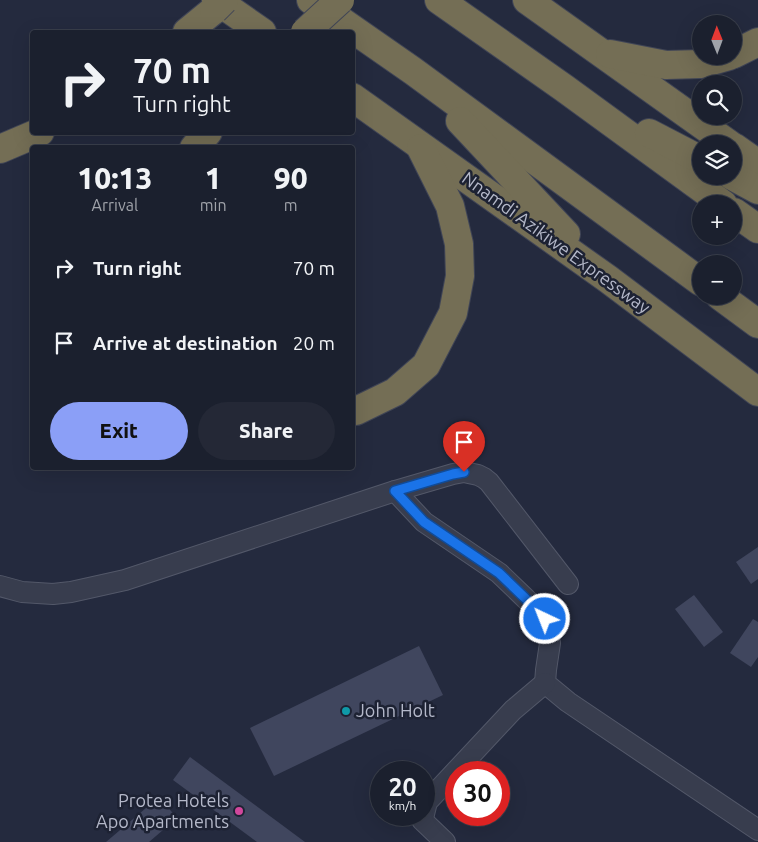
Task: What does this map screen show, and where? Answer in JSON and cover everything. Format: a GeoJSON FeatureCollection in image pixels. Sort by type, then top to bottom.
{"type":"FeatureCollection","features":[{"type":"Feature","properties":{"kind":"highway"},"geometry":{"type":"LineString","coordinates":[[312,0],[354,30]]}},
{"type":"Feature","properties":{"kind":"highway"},"geometry":{"type":"LineString","coordinates":[[307,30],[340,0]]}},
{"type":"Feature","properties":{"kind":"highway"},"geometry":{"type":"LineString","coordinates":[[439,0],[711,195]]}},
{"type":"Feature","properties":{"kind":"highway"},"geometry":{"type":"LineString","coordinates":[[526,0],[716,135]]}},
{"type":"Feature","properties":{"kind":"highway"},"geometry":{"type":"LineString","coordinates":[[189,30],[218,3],[259,30]]}},
{"type":"Feature","properties":{"kind":"highway"},"geometry":{"type":"LineString","coordinates":[[355,31],[692,275]]}},
{"type":"Feature","properties":{"kind":"highway"},"geometry":{"type":"LineString","coordinates":[[742,50],[758,42]]}},
{"type":"Feature","properties":{"kind":"highway"},"geometry":{"type":"LineString","coordinates":[[600,52],[666,65],[692,64]]}},
{"type":"Feature","properties":{"kind":"highway"},"geometry":{"type":"LineString","coordinates":[[412,71],[608,279]]}},
{"type":"Feature","properties":{"kind":"highway"},"geometry":{"type":"LineString","coordinates":[[564,88],[692,155]]}},
{"type":"Feature","properties":{"kind":"highway","name":"Nnamdi Azikiwe Expressway"},"geometry":{"type":"LineString","coordinates":[[355,99],[608,279],[758,392]]}},
{"type":"Feature","properties":{"kind":"highway"},"geometry":{"type":"LineString","coordinates":[[0,149],[33,135]]}},
{"type":"Feature","properties":{"kind":"highway"},"geometry":{"type":"LineString","coordinates":[[197,145],[205,135]]}},
{"type":"Feature","properties":{"kind":"highway"},"geometry":{"type":"LineString","coordinates":[[355,410],[395,392],[426,365],[453,313],[460,276],[459,244],[450,206],[419,144]]}},
{"type":"Feature","properties":{"kind":"highway"},"geometry":{"type":"LineString","coordinates":[[742,153],[758,164]]}},
{"type":"Feature","properties":{"kind":"highway"},"geometry":{"type":"LineString","coordinates":[[742,181],[758,190]]}},
{"type":"Feature","properties":{"kind":"highway"},"geometry":{"type":"LineString","coordinates":[[742,218],[758,229]]}},
{"type":"Feature","properties":{"kind":"highway"},"geometry":{"type":"LineString","coordinates":[[732,305],[758,324]]}},
{"type":"Feature","properties":{"kind":"street"},"geometry":{"type":"LineString","coordinates":[[0,586],[22,592],[53,594],[125,580],[395,491],[464,472],[478,474],[484,478],[568,584]]}},
{"type":"Feature","properties":{"kind":"street"},"geometry":{"type":"LineString","coordinates":[[395,491],[424,522],[499,573],[545,619],[550,643],[546,683],[568,702],[758,830]]}},
{"type":"Feature","properties":{"kind":"street"},"geometry":{"type":"LineString","coordinates":[[435,793],[513,710],[546,683]]}},
{"type":"Feature","properties":{"kind":"street"},"geometry":{"type":"LineString","coordinates":[[428,826],[445,842]]}},
{"type":"Feature","properties":{"kind":"building"},"geometry":{"type":"Polygon","coordinates":[[[758,547],[758,579],[751,584],[736,562],[758,547]]]}},
{"type":"Feature","properties":{"kind":"building"},"geometry":{"type":"Polygon","coordinates":[[[694,595],[723,632],[704,647],[675,609],[694,595]]]}},
{"type":"Feature","properties":{"kind":"building"},"geometry":{"type":"Polygon","coordinates":[[[753,619],[758,622],[758,657],[751,667],[730,653],[753,619]]]}},
{"type":"Feature","properties":{"kind":"building","name":"John Holt"},"geometry":{"type":"Polygon","coordinates":[[[419,646],[443,695],[274,776],[250,728],[419,646]]]}},
{"type":"Feature","properties":{"kind":"building","name":"Protea Hotels Apo Apartments"},"geometry":{"type":"Polygon","coordinates":[[[190,757],[305,842],[257,842],[173,780],[190,757]]]}},
{"type":"Feature","properties":{"kind":"building","name":"Protea Hotels Apo Apartments"},"geometry":{"type":"Polygon","coordinates":[[[159,797],[177,818],[149,842],[106,842],[159,797]]]}},
{"type":"Feature","properties":{"kind":"place","name":"John Holt"},"geometry":{"type":"Point","coordinates":[346,711]}},
{"type":"Feature","properties":{"kind":"place","name":"Protea Hotels Apo Apartments"},"geometry":{"type":"Point","coordinates":[239,811]}},
{"type":"Feature","properties":{"kind":"route"},"geometry":{"type":"LineString","coordinates":[[464,472],[395,491],[424,522],[499,573],[545,619]]}}]}
